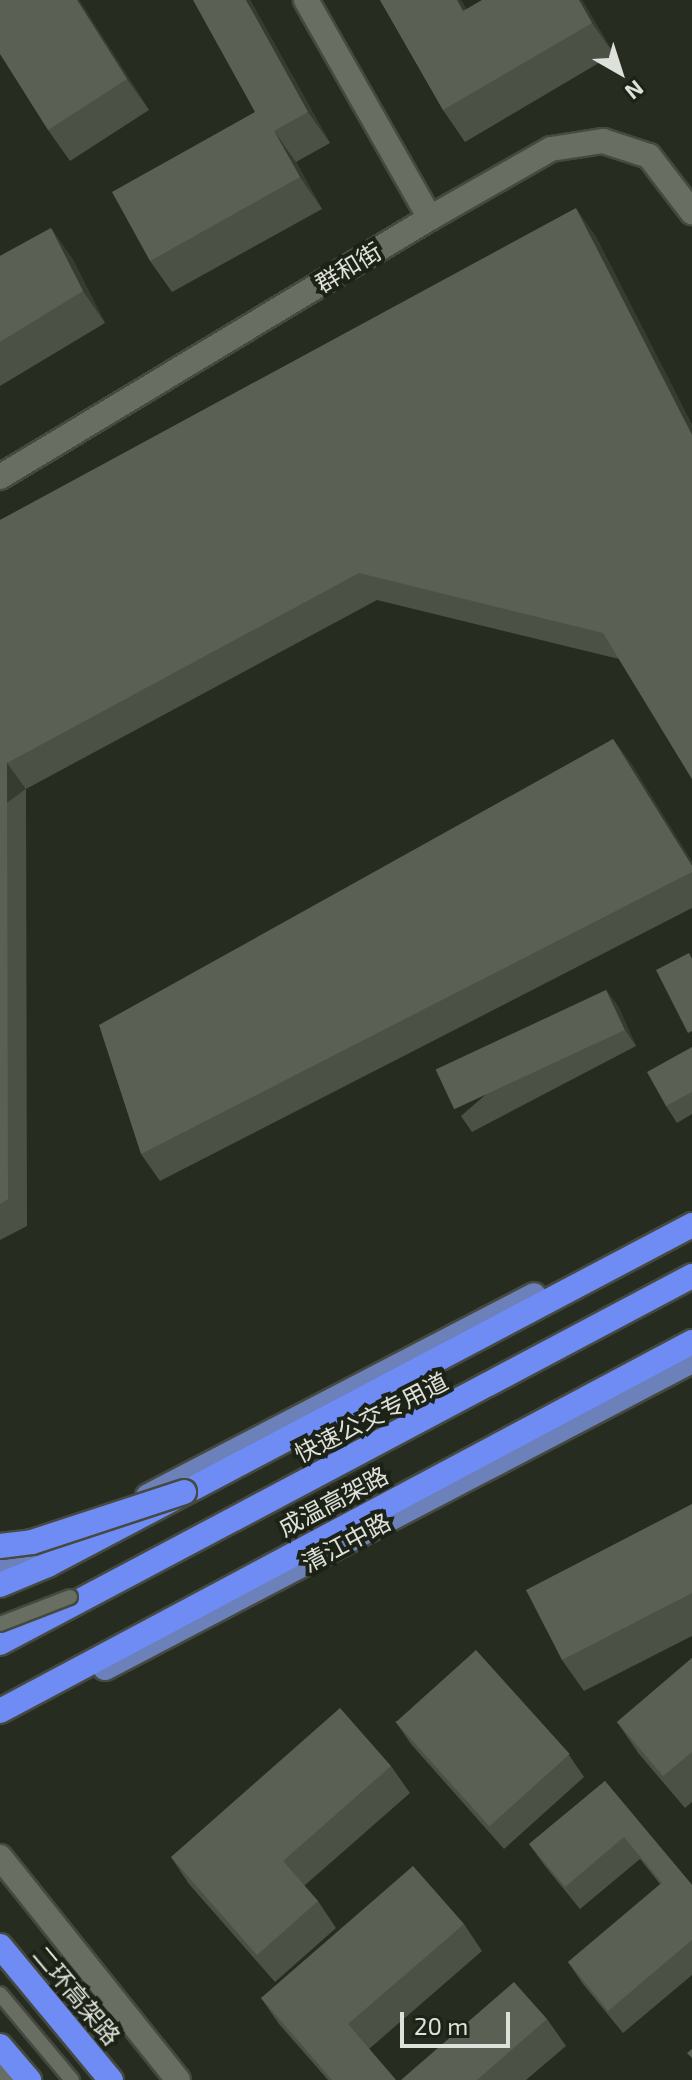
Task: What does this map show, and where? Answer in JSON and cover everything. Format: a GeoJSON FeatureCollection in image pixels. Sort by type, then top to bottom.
{"type":"FeatureCollection","features":[{"type":"Feature","properties":{"kind":"highway"},"geometry":{"type":"LineString","coordinates":[[0,1585],[48,1565],[692,1225]]}},
{"type":"Feature","properties":{"kind":"highway","name":"成温高架路"},"geometry":{"type":"LineString","coordinates":[[0,1643],[692,1276]]}},
{"type":"Feature","properties":{"kind":"highway","name":"成温高架路"},"geometry":{"type":"LineString","coordinates":[[0,1711],[692,1342]]}},
{"type":"Feature","properties":{"kind":"highway"},"geometry":{"type":"LineString","coordinates":[[0,1546],[32,1542],[184,1492]]}},
{"type":"Feature","properties":{"kind":"highway","name":"二环高架路"},"geometry":{"type":"LineString","coordinates":[[0,1946],[111,2080]]}},
{"type":"Feature","properties":{"kind":"highway"},"geometry":{"type":"LineString","coordinates":[[0,2046],[29,2080]]}},
{"type":"Feature","properties":{"kind":"main road"},"geometry":{"type":"LineString","coordinates":[[0,1574],[692,1213]]}},
{"type":"Feature","properties":{"kind":"main road","name":"清江中路"},"geometry":{"type":"LineString","coordinates":[[0,1723],[692,1361]]}},
{"type":"Feature","properties":{"kind":"street"},"geometry":{"type":"LineString","coordinates":[[306,0],[430,218]]}},
{"type":"Feature","properties":{"kind":"street","name":"群和街"},"geometry":{"type":"LineString","coordinates":[[0,477],[430,218],[551,149],[603,141],[649,156],[692,212]]}},
{"type":"Feature","properties":{"kind":"street"},"geometry":{"type":"LineString","coordinates":[[0,1857],[178,2080]]}},
{"type":"Feature","properties":{"kind":"street"},"geometry":{"type":"LineString","coordinates":[[0,2070],[8,2080]]}},
{"type":"Feature","properties":{"kind":"lane","name":"快速公交专用道"},"geometry":{"type":"LineString","coordinates":[[0,1624],[70,1597],[692,1276]]}},
{"type":"Feature","properties":{"kind":"lane","name":"快速公交专用道"},"geometry":{"type":"LineString","coordinates":[[0,1651],[70,1597]]}},
{"type":"Feature","properties":{"kind":"lane"},"geometry":{"type":"LineString","coordinates":[[0,1994],[72,2080]]}},
{"type":"Feature","properties":{"kind":"building"},"geometry":{"type":"Polygon","coordinates":[[[0,0],[77,0],[127,79],[48,130],[0,54],[0,0]]]}},
{"type":"Feature","properties":{"kind":"building"},"geometry":{"type":"Polygon","coordinates":[[[193,0],[246,0],[308,112],[274,131],[300,177],[150,261],[112,192],[255,112],[193,0]]]}},
{"type":"Feature","properties":{"kind":"building"},"geometry":{"type":"Polygon","coordinates":[[[380,0],[457,0],[463,11],[482,0],[579,0],[592,23],[443,110],[380,0]]]}},
{"type":"Feature","properties":{"kind":"building"},"geometry":{"type":"Polygon","coordinates":[[[576,208],[692,435],[692,779],[603,633],[359,573],[7,763],[8,1199],[0,1204],[0,520],[576,208]]]}},
{"type":"Feature","properties":{"kind":"building"},"geometry":{"type":"Polygon","coordinates":[[[51,228],[83,291],[0,342],[0,256],[51,228]]]}},
{"type":"Feature","properties":{"kind":"building"},"geometry":{"type":"Polygon","coordinates":[[[613,739],[692,866],[692,872],[141,1154],[99,1025],[613,739]]]}},
{"type":"Feature","properties":{"kind":"building"},"geometry":{"type":"Polygon","coordinates":[[[689,953],[692,959],[692,1031],[688,1033],[656,970],[689,953]]]}},
{"type":"Feature","properties":{"kind":"building"},"geometry":{"type":"Polygon","coordinates":[[[606,990],[625,1030],[454,1109],[436,1069],[606,990]]]}},
{"type":"Feature","properties":{"kind":"building"},"geometry":{"type":"Polygon","coordinates":[[[692,1047],[692,1092],[666,1106],[647,1072],[692,1047]]]}},
{"type":"Feature","properties":{"kind":"building"},"geometry":{"type":"Polygon","coordinates":[[[692,1504],[692,1593],[562,1660],[526,1590],[692,1504]]]}},
{"type":"Feature","properties":{"kind":"building"},"geometry":{"type":"Polygon","coordinates":[[[476,1650],[570,1754],[489,1826],[396,1722],[476,1650]]]}},
{"type":"Feature","properties":{"kind":"building"},"geometry":{"type":"Polygon","coordinates":[[[692,1658],[692,1752],[663,1776],[617,1722],[692,1658]]]}},
{"type":"Feature","properties":{"kind":"building"},"geometry":{"type":"Polygon","coordinates":[[[340,1708],[391,1766],[283,1861],[318,1901],[257,1955],[171,1857],[340,1708]]]}},
{"type":"Feature","properties":{"kind":"building"},"geometry":{"type":"Polygon","coordinates":[[[605,1781],[692,1885],[692,1940],[608,2011],[568,1962],[662,1883],[624,1837],[565,1887],[529,1844],[605,1781]]]}},
{"type":"Feature","properties":{"kind":"building"},"geometry":{"type":"Polygon","coordinates":[[[413,1866],[464,1924],[348,2024],[396,2080],[332,2080],[261,1998],[413,1866]]]}},
{"type":"Feature","properties":{"kind":"building"},"geometry":{"type":"Polygon","coordinates":[[[514,1982],[547,2019],[477,2080],[401,2080],[514,1982]]]}}]}
